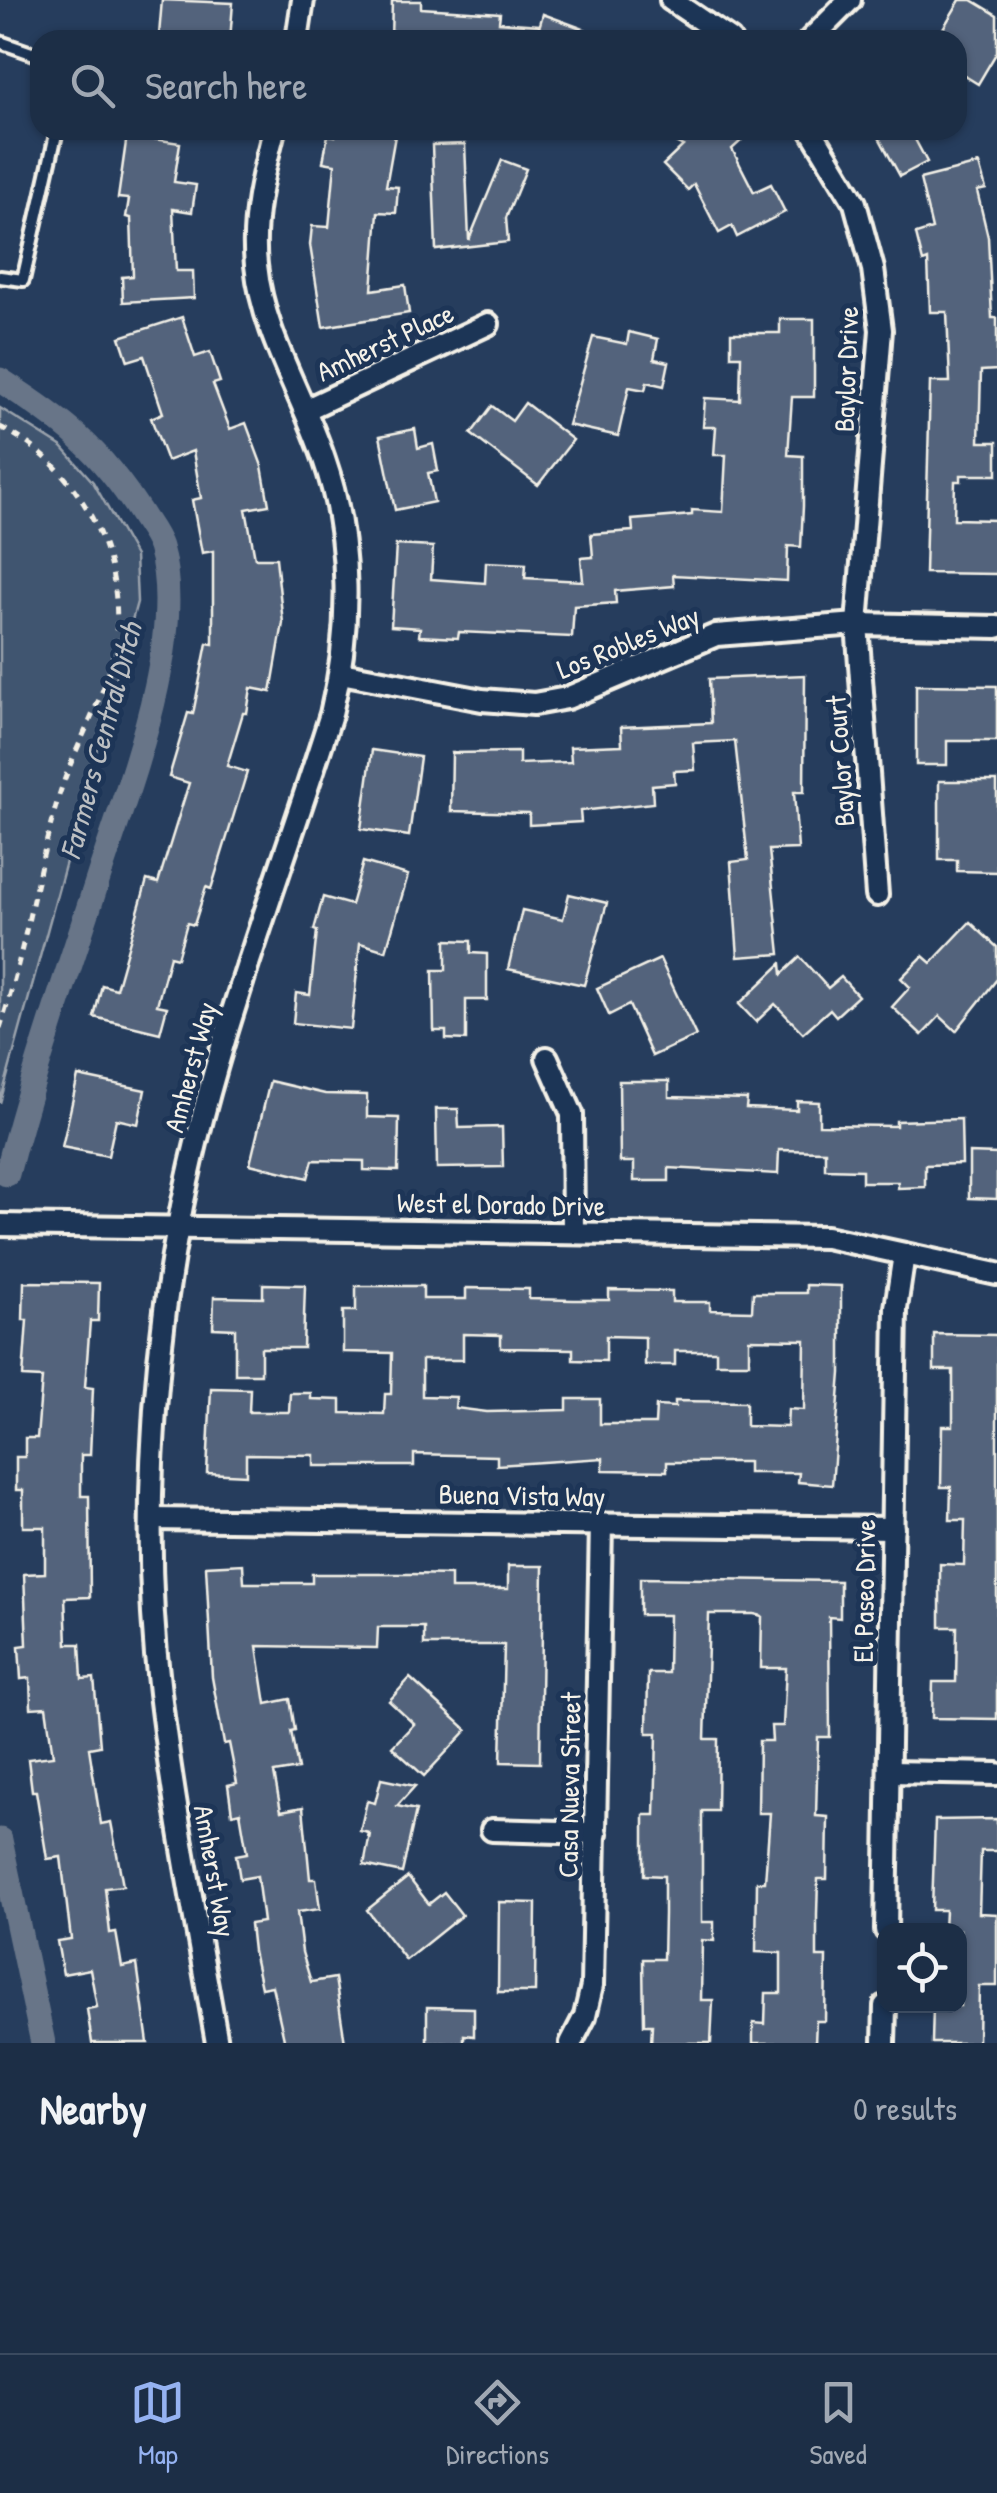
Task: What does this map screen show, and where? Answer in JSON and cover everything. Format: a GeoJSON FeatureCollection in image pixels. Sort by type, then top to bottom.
{"type":"FeatureCollection","features":[{"type":"Feature","properties":{"kind":"street"},"geometry":{"type":"LineString","coordinates":[[298,30],[303,0]]}},
{"type":"Feature","properties":{"kind":"street"},"geometry":{"type":"LineString","coordinates":[[671,0],[715,30]]}},
{"type":"Feature","properties":{"kind":"street"},"geometry":{"type":"LineString","coordinates":[[820,30],[850,0]]}},
{"type":"Feature","properties":{"kind":"street","name":"Amherst Way"},"geometry":{"type":"LineString","coordinates":[[217,2043],[159,1689],[152,1518],[154,1444],[178,1227],[208,1092],[341,674],[346,552],[338,507],[305,410],[269,326],[256,264],[260,190],[272,140]]}},
{"type":"Feature","properties":{"kind":"street","name":"Baylor Drive"},"geometry":{"type":"LineString","coordinates":[[817,140],[855,203],[873,269],[881,330],[858,624]]}},
{"type":"Feature","properties":{"kind":"street","name":"Amherst Place"},"geometry":{"type":"LineString","coordinates":[[305,410],[488,324]]}},
{"type":"Feature","properties":{"kind":"street","name":"Los Robles Way"},"geometry":{"type":"LineString","coordinates":[[341,674],[482,700],[534,704],[568,698],[716,635],[858,624],[997,627]]}},
{"type":"Feature","properties":{"kind":"street","name":"Baylor Court"},"geometry":{"type":"LineString","coordinates":[[858,624],[877,894]]}},
{"type":"Feature","properties":{"kind":"street"},"geometry":{"type":"LineString","coordinates":[[547,1058],[572,1114],[573,1232]]}},
{"type":"Feature","properties":{"kind":"street","name":"West el Dorado Drive"},"geometry":{"type":"LineString","coordinates":[[0,1225],[826,1237],[997,1274]]}},
{"type":"Feature","properties":{"kind":"street","name":"El Paseo Drive"},"geometry":{"type":"LineString","coordinates":[[886,1923],[896,1308],[904,1254]]}},
{"type":"Feature","properties":{"kind":"street","name":"Buena Vista Way"},"geometry":{"type":"LineString","coordinates":[[152,1518],[892,1528]]}},
{"type":"Feature","properties":{"kind":"street","name":"Casa Nueva Street"},"geometry":{"type":"LineString","coordinates":[[570,2043],[585,2016],[592,1986],[601,1524]]}},
{"type":"Feature","properties":{"kind":"street"},"geometry":{"type":"LineString","coordinates":[[889,1772],[997,1774]]}},
{"type":"Feature","properties":{"kind":"street"},"geometry":{"type":"LineString","coordinates":[[492,1830],[596,1833]]}},
{"type":"Feature","properties":{"kind":"street"},"geometry":{"type":"LineString","coordinates":[[884,2043],[885,2013]]}},
{"type":"Feature","properties":{"kind":"lane"},"geometry":{"type":"LineString","coordinates":[[0,42],[30,52]]}},
{"type":"Feature","properties":{"kind":"lane"},"geometry":{"type":"LineString","coordinates":[[0,277],[23,280],[55,140]]}},
{"type":"Feature","properties":{"kind":"path"},"geometry":{"type":"LineString","coordinates":[[0,426],[50,457],[93,514],[111,567],[114,620],[108,676],[65,772],[46,838],[22,960],[0,1028]]}},
{"type":"Feature","properties":{"kind":"shaded area"},"geometry":{"type":"Polygon","coordinates":[[[0,408],[62,447],[93,482],[135,556],[137,602],[0,1103],[0,408]]]}},
{"type":"Feature","properties":{"kind":"building"},"geometry":{"type":"Polygon","coordinates":[[[162,0],[233,3],[231,30],[159,30],[162,0]]]}},
{"type":"Feature","properties":{"kind":"building"},"geometry":{"type":"Polygon","coordinates":[[[960,0],[972,0],[997,15],[997,52],[978,84],[967,77],[967,30],[942,30],[960,0]]]}},
{"type":"Feature","properties":{"kind":"building"},"geometry":{"type":"Polygon","coordinates":[[[392,1],[421,1],[421,8],[500,13],[499,22],[539,28],[543,14],[586,30],[391,30],[392,1]]]}},
{"type":"Feature","properties":{"kind":"building"},"geometry":{"type":"Polygon","coordinates":[[[126,140],[180,143],[174,182],[196,185],[192,212],[173,209],[176,271],[193,271],[194,298],[123,302],[122,277],[133,276],[131,218],[126,217],[129,199],[118,198],[126,140]]]}},
{"type":"Feature","properties":{"kind":"building"},"geometry":{"type":"Polygon","coordinates":[[[327,140],[394,140],[386,186],[398,187],[396,213],[378,212],[372,290],[405,285],[409,313],[323,327],[310,245],[312,226],[329,227],[335,164],[323,162],[327,140]]]}},
{"type":"Feature","properties":{"kind":"building"},"geometry":{"type":"Polygon","coordinates":[[[671,140],[740,140],[732,149],[754,192],[771,184],[785,212],[737,237],[732,226],[719,233],[694,184],[688,190],[663,165],[683,146],[671,140]]]}},
{"type":"Feature","properties":{"kind":"building"},"geometry":{"type":"Polygon","coordinates":[[[880,140],[915,140],[927,162],[900,176],[880,140]]]}},
{"type":"Feature","properties":{"kind":"building"},"geometry":{"type":"Polygon","coordinates":[[[465,144],[469,240],[502,160],[526,169],[506,218],[508,242],[436,250],[432,145],[465,144]]]}},
{"type":"Feature","properties":{"kind":"building"},"geometry":{"type":"Polygon","coordinates":[[[979,164],[986,189],[977,191],[988,237],[992,318],[997,318],[997,370],[981,371],[979,442],[997,442],[997,475],[961,475],[961,481],[955,481],[954,519],[997,520],[997,574],[925,573],[930,382],[950,382],[947,312],[930,312],[928,260],[923,262],[916,234],[932,229],[920,179],[979,164]]]}},
{"type":"Feature","properties":{"kind":"building"},"geometry":{"type":"Polygon","coordinates":[[[182,317],[195,357],[210,352],[220,382],[213,384],[230,429],[246,423],[262,466],[269,505],[246,509],[255,558],[276,558],[283,623],[271,692],[251,688],[247,713],[243,713],[227,766],[247,772],[211,889],[206,887],[194,925],[187,923],[177,958],[170,956],[157,1005],[167,1007],[160,1033],[94,1017],[102,985],[116,989],[147,880],[158,883],[189,783],[169,777],[188,713],[193,714],[207,643],[213,644],[213,551],[202,553],[192,500],[201,498],[193,451],[167,461],[151,418],[163,413],[144,356],[128,361],[120,337],[182,317]]]}},
{"type":"Feature","properties":{"kind":"building"},"geometry":{"type":"Polygon","coordinates":[[[780,319],[814,319],[814,397],[792,397],[788,455],[803,456],[803,506],[801,547],[788,546],[787,581],[673,575],[674,586],[615,591],[616,603],[574,606],[572,637],[459,632],[458,638],[419,636],[420,628],[391,626],[396,545],[433,547],[431,579],[485,583],[486,562],[526,564],[525,578],[583,581],[581,558],[593,557],[591,534],[633,531],[632,520],[692,515],[692,510],[723,512],[726,455],[714,455],[716,427],[703,427],[705,398],[740,400],[741,356],[731,356],[731,333],[780,333],[780,319]]]}},
{"type":"Feature","properties":{"kind":"building"},"geometry":{"type":"Polygon","coordinates":[[[629,332],[658,339],[654,359],[669,362],[664,386],[647,382],[645,390],[629,387],[618,436],[568,425],[593,337],[627,344],[629,332]]]}},
{"type":"Feature","properties":{"kind":"building"},"geometry":{"type":"Polygon","coordinates":[[[525,403],[573,440],[538,485],[471,434],[492,406],[512,421],[525,403]]]}},
{"type":"Feature","properties":{"kind":"building"},"geometry":{"type":"Polygon","coordinates":[[[415,429],[418,448],[433,444],[438,471],[428,473],[434,502],[395,510],[380,436],[415,429]]]}},
{"type":"Feature","properties":{"kind":"building"},"geometry":{"type":"Polygon","coordinates":[[[805,675],[804,792],[794,792],[798,849],[769,850],[780,954],[738,957],[731,862],[748,860],[735,741],[693,743],[695,770],[674,771],[675,783],[652,785],[653,803],[580,811],[581,822],[529,825],[529,813],[451,811],[452,753],[519,752],[519,764],[571,762],[570,747],[622,745],[621,727],[711,723],[709,679],[805,675]]]}},
{"type":"Feature","properties":{"kind":"building"},"geometry":{"type":"Polygon","coordinates":[[[916,685],[997,686],[997,741],[947,741],[947,765],[916,765],[916,685]]]}},
{"type":"Feature","properties":{"kind":"building"},"geometry":{"type":"Polygon","coordinates":[[[372,750],[420,757],[409,836],[361,829],[372,750]]]}},
{"type":"Feature","properties":{"kind":"building"},"geometry":{"type":"Polygon","coordinates":[[[939,781],[997,781],[997,872],[957,871],[957,860],[939,860],[939,781]]]}},
{"type":"Feature","properties":{"kind":"building"},"geometry":{"type":"Polygon","coordinates":[[[363,862],[408,875],[386,951],[360,943],[351,1029],[293,1023],[296,993],[310,995],[317,931],[314,930],[323,897],[351,905],[363,862]]]}},
{"type":"Feature","properties":{"kind":"building"},"geometry":{"type":"Polygon","coordinates":[[[569,894],[607,903],[584,985],[508,969],[522,910],[563,919],[569,894]]]}},
{"type":"Feature","properties":{"kind":"building"},"geometry":{"type":"Polygon","coordinates":[[[970,922],[997,947],[997,979],[956,1031],[940,1016],[922,1035],[892,1007],[910,987],[901,978],[923,956],[931,963],[970,922]]]}},
{"type":"Feature","properties":{"kind":"building"},"geometry":{"type":"Polygon","coordinates":[[[446,940],[471,941],[471,953],[487,954],[487,1000],[466,1000],[466,1040],[446,1039],[446,1031],[434,1031],[433,970],[446,970],[446,940]]]}},
{"type":"Feature","properties":{"kind":"building"},"geometry":{"type":"Polygon","coordinates":[[[800,957],[828,988],[841,977],[858,996],[836,1016],[830,1009],[803,1033],[775,1004],[756,1022],[739,1004],[781,964],[782,974],[800,957]]]}},
{"type":"Feature","properties":{"kind":"building"},"geometry":{"type":"Polygon","coordinates":[[[660,959],[696,1036],[652,1056],[629,1005],[609,1015],[597,988],[660,959]]]}},
{"type":"Feature","properties":{"kind":"building"},"geometry":{"type":"Polygon","coordinates":[[[78,1076],[145,1090],[138,1124],[116,1119],[108,1156],[62,1147],[78,1076]]]}},
{"type":"Feature","properties":{"kind":"building"},"geometry":{"type":"Polygon","coordinates":[[[270,1081],[325,1094],[367,1095],[367,1117],[399,1118],[398,1171],[364,1170],[364,1161],[313,1160],[308,1178],[250,1164],[270,1081]]]}},
{"type":"Feature","properties":{"kind":"building"},"geometry":{"type":"Polygon","coordinates":[[[619,1081],[669,1081],[669,1097],[747,1099],[746,1108],[797,1110],[797,1101],[819,1102],[819,1125],[896,1126],[896,1121],[961,1119],[962,1164],[925,1165],[925,1187],[898,1188],[898,1182],[862,1182],[862,1170],[825,1169],[825,1151],[779,1150],[778,1174],[669,1168],[669,1181],[634,1181],[634,1162],[620,1162],[619,1081]]]}},
{"type":"Feature","properties":{"kind":"building"},"geometry":{"type":"Polygon","coordinates":[[[436,1109],[458,1109],[459,1128],[502,1127],[503,1167],[437,1168],[436,1109]]]}},
{"type":"Feature","properties":{"kind":"building"},"geometry":{"type":"Polygon","coordinates":[[[969,1153],[997,1154],[997,1199],[969,1198],[969,1153]]]}},
{"type":"Feature","properties":{"kind":"building"},"geometry":{"type":"Polygon","coordinates":[[[24,1282],[99,1283],[98,1321],[90,1321],[85,1387],[93,1388],[90,1455],[81,1455],[81,1496],[89,1496],[90,1597],[65,1598],[67,1644],[80,1644],[82,1679],[94,1678],[100,1746],[89,1748],[101,1824],[111,1822],[123,1886],[105,1888],[110,1933],[116,1932],[122,1967],[137,1964],[148,2043],[92,2043],[87,2009],[97,2007],[90,1969],[63,1974],[57,1941],[71,1939],[61,1857],[47,1859],[36,1791],[32,1791],[28,1759],[53,1756],[46,1707],[31,1708],[30,1678],[21,1679],[19,1646],[27,1645],[24,1574],[45,1573],[45,1527],[23,1527],[23,1490],[16,1490],[16,1457],[25,1457],[25,1438],[37,1438],[42,1378],[23,1377],[27,1320],[23,1320],[24,1282]]]}},
{"type":"Feature","properties":{"kind":"building"},"geometry":{"type":"Polygon","coordinates":[[[263,1284],[305,1285],[303,1348],[261,1348],[261,1374],[235,1374],[235,1329],[213,1328],[214,1297],[263,1298],[263,1284]]]}},
{"type":"Feature","properties":{"kind":"building"},"geometry":{"type":"Polygon","coordinates":[[[806,1285],[841,1286],[841,1373],[832,1485],[798,1482],[799,1473],[748,1473],[748,1462],[667,1462],[667,1471],[603,1470],[603,1458],[497,1465],[497,1456],[414,1454],[414,1466],[314,1466],[314,1455],[246,1454],[246,1475],[207,1473],[211,1388],[250,1389],[249,1412],[289,1412],[290,1393],[311,1393],[311,1399],[341,1400],[341,1413],[384,1414],[385,1394],[391,1394],[392,1353],[343,1352],[343,1311],[356,1311],[356,1286],[423,1286],[423,1299],[466,1299],[466,1288],[529,1289],[529,1299],[574,1300],[609,1300],[609,1290],[672,1291],[672,1302],[710,1302],[710,1310],[752,1311],[753,1293],[806,1293],[806,1285]],[[463,1334],[463,1360],[422,1360],[422,1396],[456,1397],[455,1408],[487,1412],[567,1410],[567,1399],[600,1399],[600,1424],[655,1424],[656,1406],[675,1407],[675,1401],[746,1402],[746,1426],[787,1427],[788,1409],[804,1410],[805,1340],[749,1339],[749,1363],[716,1363],[716,1351],[675,1351],[675,1365],[645,1365],[645,1337],[606,1336],[606,1361],[573,1360],[573,1349],[501,1348],[501,1335],[463,1334]]]}},
{"type":"Feature","properties":{"kind":"building"},"geometry":{"type":"Polygon","coordinates":[[[934,1334],[997,1335],[997,1719],[932,1718],[933,1682],[956,1682],[957,1627],[940,1627],[940,1564],[964,1565],[965,1520],[950,1520],[951,1487],[941,1487],[942,1426],[953,1426],[953,1370],[934,1370],[934,1334]]]}},
{"type":"Feature","properties":{"kind":"building"},"geometry":{"type":"Polygon","coordinates":[[[243,1564],[244,1583],[312,1583],[312,1574],[451,1575],[451,1589],[508,1589],[508,1566],[543,1566],[540,1763],[501,1762],[504,1645],[424,1645],[424,1627],[378,1627],[377,1648],[257,1646],[266,1704],[290,1699],[295,1730],[291,1731],[298,1769],[274,1773],[281,1811],[303,1807],[310,1879],[316,1879],[320,1909],[297,1912],[302,1952],[311,1982],[335,1978],[345,2043],[285,2043],[272,1986],[261,1988],[253,1951],[250,1924],[263,1922],[257,1876],[240,1879],[236,1855],[247,1853],[240,1812],[232,1814],[228,1785],[237,1783],[229,1743],[224,1744],[212,1677],[206,1566],[243,1564]]]}},
{"type":"Feature","properties":{"kind":"building"},"geometry":{"type":"Polygon","coordinates":[[[640,1578],[840,1581],[840,1618],[829,1617],[830,1737],[818,1737],[816,1816],[828,1817],[827,1879],[818,1879],[817,1914],[817,1957],[826,1957],[825,2021],[816,2021],[815,2043],[753,2043],[753,2023],[765,2024],[766,1993],[781,1993],[781,1953],[756,1952],[757,1882],[765,1882],[770,1813],[758,1813],[759,1741],[772,1741],[771,1726],[783,1726],[786,1668],[761,1668],[762,1616],[754,1614],[709,1614],[705,1739],[718,1739],[717,1811],[702,1811],[702,1922],[714,1922],[714,1941],[702,1940],[701,2000],[713,2000],[711,2043],[651,2043],[652,2025],[644,2025],[643,1959],[663,1959],[664,1914],[664,1876],[644,1875],[644,1815],[655,1815],[657,1733],[647,1733],[648,1673],[668,1673],[669,1615],[640,1615],[640,1578]]]}},
{"type":"Feature","properties":{"kind":"building"},"geometry":{"type":"Polygon","coordinates":[[[410,1678],[467,1730],[424,1776],[392,1747],[414,1724],[389,1701],[410,1678]]]}},
{"type":"Feature","properties":{"kind":"building"},"geometry":{"type":"Polygon","coordinates":[[[381,1779],[415,1786],[397,1806],[416,1810],[402,1873],[364,1865],[370,1834],[368,1838],[369,1833],[360,1831],[367,1801],[375,1803],[381,1779]]]}},
{"type":"Feature","properties":{"kind":"building"},"geometry":{"type":"Polygon","coordinates":[[[997,1819],[997,1851],[981,1851],[979,1913],[997,1914],[997,1986],[979,1986],[978,2043],[932,2043],[933,2013],[967,2013],[967,1923],[944,1923],[945,1910],[932,1910],[935,1820],[997,1819]]]}},
{"type":"Feature","properties":{"kind":"building"},"geometry":{"type":"Polygon","coordinates":[[[408,1877],[429,1904],[444,1892],[462,1915],[406,1960],[367,1910],[408,1877]]]}},
{"type":"Feature","properties":{"kind":"building"},"geometry":{"type":"Polygon","coordinates":[[[499,1902],[536,1903],[535,1992],[498,1992],[499,1902]]]}},
{"type":"Feature","properties":{"kind":"building"},"geometry":{"type":"Polygon","coordinates":[[[427,2007],[474,2008],[474,2036],[464,2035],[464,2043],[427,2043],[427,2007]]]}},
{"type":"Feature","properties":{"kind":"waterway","name":"Farmers Central Ditch"},"geometry":{"type":"LineString","coordinates":[[0,380],[62,423],[111,471],[156,538],[166,584],[166,626],[149,716],[7,1174]]}},
{"type":"Feature","properties":{"kind":"waterway","name":"Farmers Central Ditch"},"geometry":{"type":"LineString","coordinates":[[0,1840],[43,2043]]}}]}
